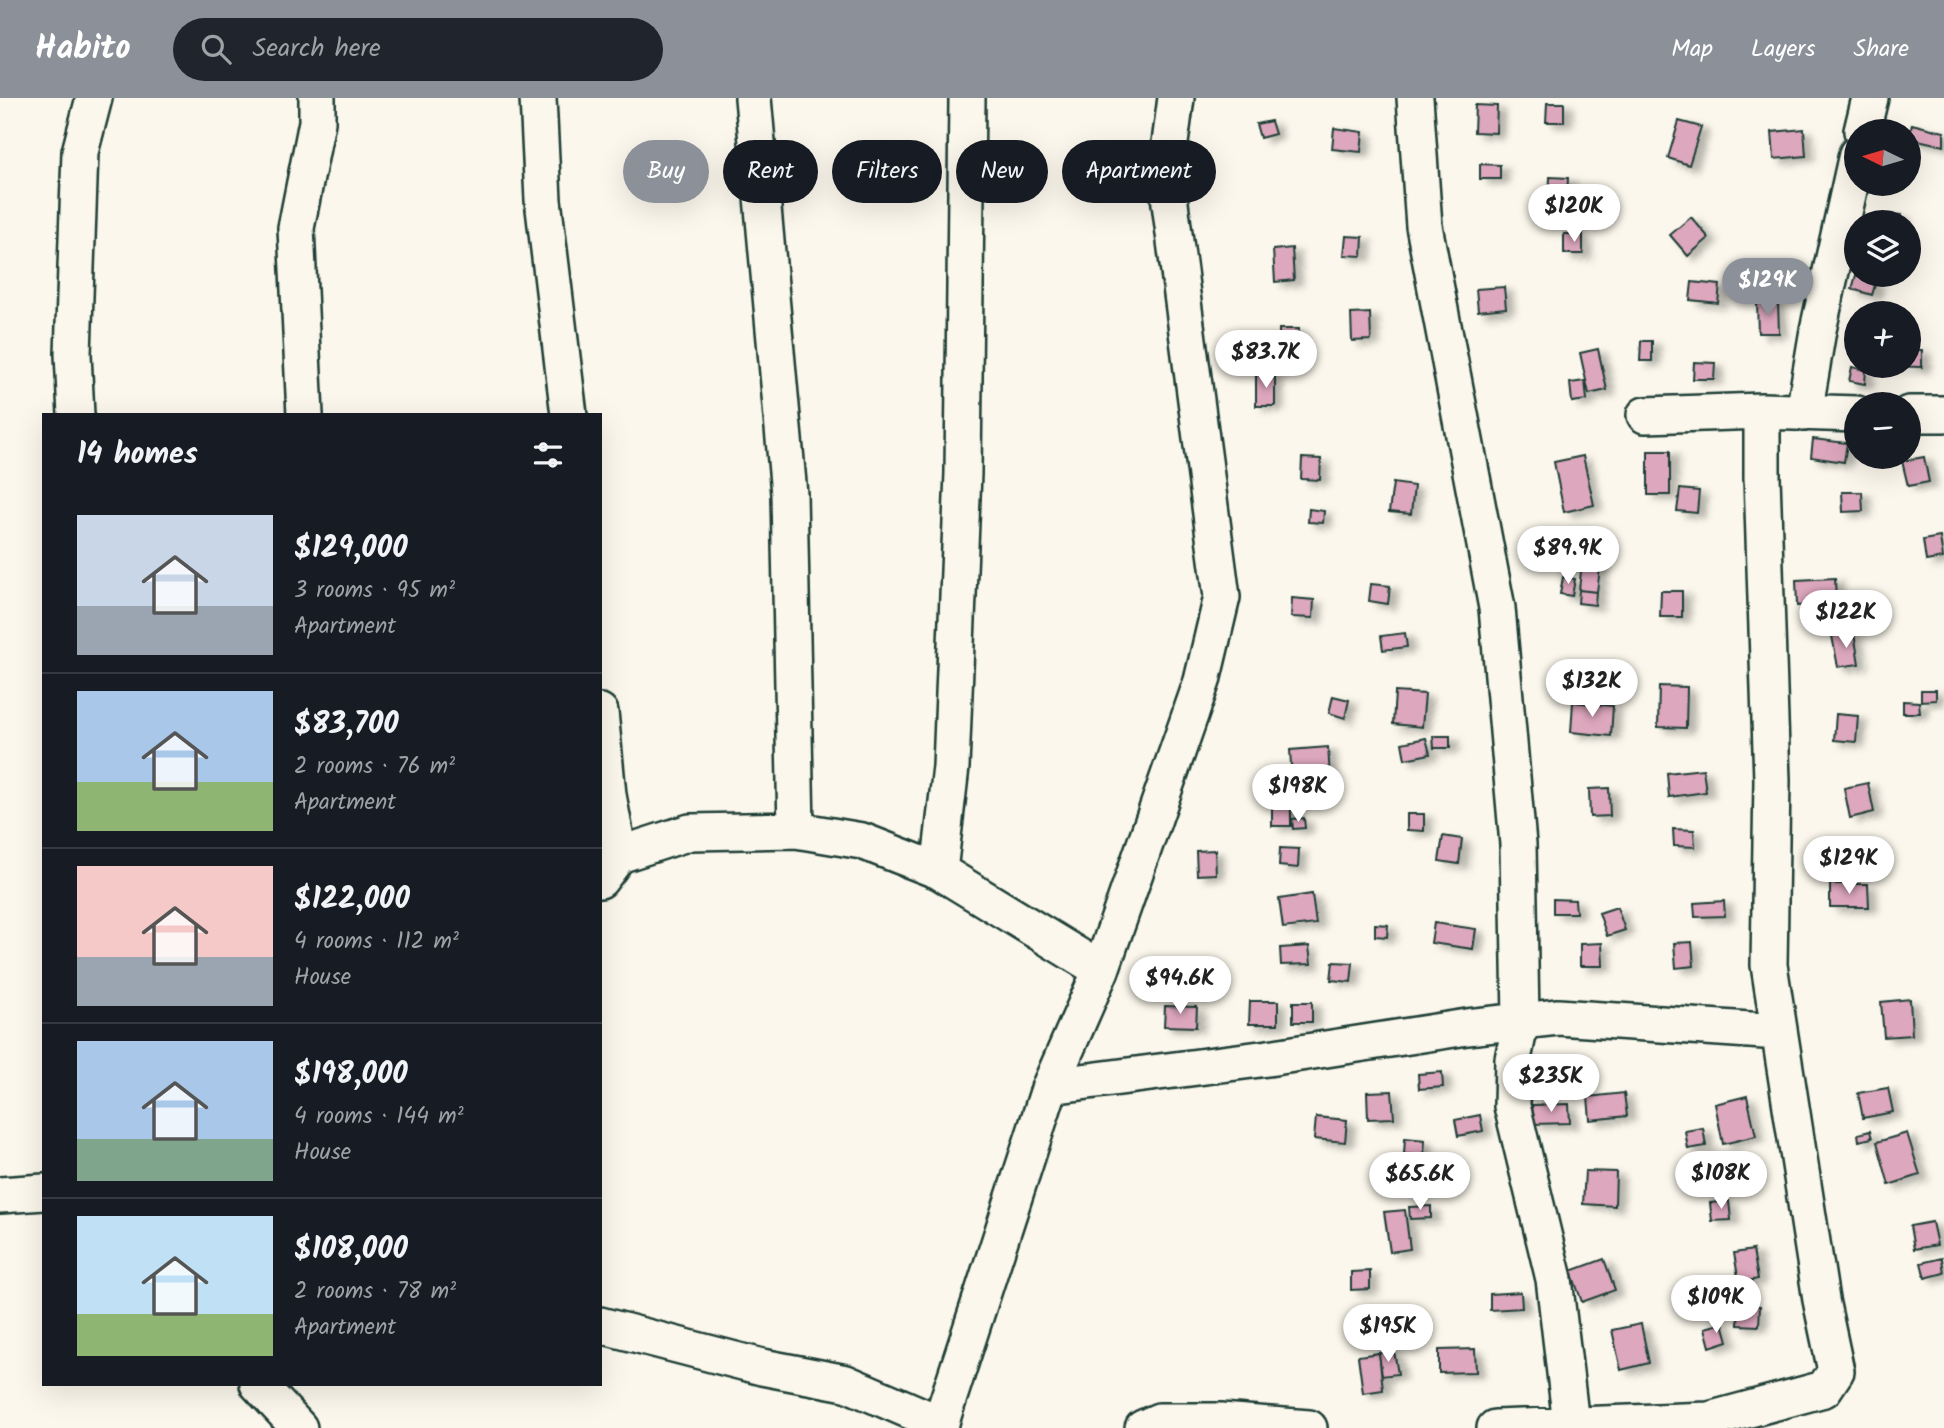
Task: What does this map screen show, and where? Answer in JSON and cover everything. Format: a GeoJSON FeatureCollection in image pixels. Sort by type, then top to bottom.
{"type":"FeatureCollection","features":[{"type":"Feature","properties":{"kind":"street"},"geometry":{"type":"LineString","coordinates":[[76,413],[73,354],[80,152],[94,98]]}},
{"type":"Feature","properties":{"kind":"street"},"geometry":{"type":"LineString","coordinates":[[305,413],[296,228],[317,122],[317,98]]}},
{"type":"Feature","properties":{"kind":"street"},"geometry":{"type":"LineString","coordinates":[[538,98],[544,200],[569,413]]}},
{"type":"Feature","properties":{"kind":"street"},"geometry":{"type":"LineString","coordinates":[[753,98],[789,494],[796,830]]}},
{"type":"Feature","properties":{"kind":"street"},"geometry":{"type":"LineString","coordinates":[[939,871],[951,767],[963,473],[967,98]]}},
{"type":"Feature","properties":{"kind":"street"},"geometry":{"type":"LineString","coordinates":[[602,1326],[762,1367],[846,1383],[940,1426],[1050,1086],[1101,970],[1202,681],[1222,597],[1166,173],[1176,98]]}},
{"type":"Feature","properties":{"kind":"street"},"geometry":{"type":"LineString","coordinates":[[1415,98],[1424,226],[1497,608],[1518,844],[1521,1021],[1513,1059],[1512,1105],[1554,1279],[1571,1424]]}},
{"type":"Feature","properties":{"kind":"street"},"geometry":{"type":"LineString","coordinates":[[1865,119],[1871,98]]}},
{"type":"Feature","properties":{"kind":"street"},"geometry":{"type":"LineString","coordinates":[[1804,413],[1818,330],[1848,196]]}},
{"type":"Feature","properties":{"kind":"street"},"geometry":{"type":"LineString","coordinates":[[1495,1428],[1709,1420],[1824,1389],[1836,1371],[1821,1300],[1769,965],[1772,780],[1762,491],[1762,411]]}},
{"type":"Feature","properties":{"kind":"street"},"geometry":{"type":"LineString","coordinates":[[1645,415],[1762,411],[1844,414]]}},
{"type":"Feature","properties":{"kind":"street"},"geometry":{"type":"LineString","coordinates":[[1921,414],[1944,414]]}},
{"type":"Feature","properties":{"kind":"street"},"geometry":{"type":"LineString","coordinates":[[602,733],[608,795],[610,868],[690,832],[796,830],[862,841],[939,871],[1101,970]]}},
{"type":"Feature","properties":{"kind":"street"},"geometry":{"type":"LineString","coordinates":[[1050,1086],[1268,1058],[1467,1027],[1558,1017],[1779,1032]]}},
{"type":"Feature","properties":{"kind":"street"},"geometry":{"type":"LineString","coordinates":[[0,1195],[42,1192]]}},
{"type":"Feature","properties":{"kind":"street"},"geometry":{"type":"LineString","coordinates":[[260,1386],[299,1428]]}},
{"type":"Feature","properties":{"kind":"street"},"geometry":{"type":"LineString","coordinates":[[1143,1428],[1159,1421],[1221,1421],[1309,1428]]}},
{"type":"Feature","properties":{"kind":"building"},"geometry":{"type":"Polygon","coordinates":[[[1547,103],[1564,103],[1564,122],[1546,122],[1547,103]]]}},
{"type":"Feature","properties":{"kind":"building"},"geometry":{"type":"Polygon","coordinates":[[[1475,105],[1497,106],[1496,133],[1474,132],[1475,105]]]}},
{"type":"Feature","properties":{"kind":"building"},"geometry":{"type":"Polygon","coordinates":[[[1271,121],[1275,134],[1260,138],[1256,124],[1271,121]]]}},
{"type":"Feature","properties":{"kind":"building"},"geometry":{"type":"Polygon","coordinates":[[[1679,121],[1701,127],[1689,165],[1668,158],[1679,121]]]}},
{"type":"Feature","properties":{"kind":"building"},"geometry":{"type":"Polygon","coordinates":[[[1922,126],[1944,132],[1944,146],[1922,141],[1922,126]]]}},
{"type":"Feature","properties":{"kind":"building"},"geometry":{"type":"Polygon","coordinates":[[[1334,128],[1363,132],[1361,152],[1332,149],[1334,128]]]}},
{"type":"Feature","properties":{"kind":"building"},"geometry":{"type":"Polygon","coordinates":[[[1804,129],[1806,156],[1774,159],[1772,132],[1804,129]]]}},
{"type":"Feature","properties":{"kind":"building"},"geometry":{"type":"Polygon","coordinates":[[[1480,164],[1500,165],[1500,179],[1480,179],[1480,164]]]}},
{"type":"Feature","properties":{"kind":"building"},"geometry":{"type":"Polygon","coordinates":[[[1550,177],[1568,178],[1567,199],[1549,198],[1550,177]]]}},
{"type":"Feature","properties":{"kind":"building"},"geometry":{"type":"Polygon","coordinates":[[[1691,217],[1709,238],[1688,256],[1670,235],[1691,217]]]}},
{"type":"Feature","properties":{"kind":"building"},"geometry":{"type":"Polygon","coordinates":[[[1564,234],[1583,234],[1583,254],[1564,254],[1564,234]]]}},
{"type":"Feature","properties":{"kind":"building"},"geometry":{"type":"Polygon","coordinates":[[[1346,236],[1363,237],[1362,256],[1344,255],[1346,236]]]}},
{"type":"Feature","properties":{"kind":"building"},"geometry":{"type":"Polygon","coordinates":[[[1292,248],[1294,280],[1275,282],[1273,250],[1292,248]]]}},
{"type":"Feature","properties":{"kind":"building"},"geometry":{"type":"Polygon","coordinates":[[[1692,282],[1720,285],[1718,303],[1690,300],[1692,282]]]}},
{"type":"Feature","properties":{"kind":"building"},"geometry":{"type":"Polygon","coordinates":[[[1504,287],[1506,308],[1478,311],[1476,289],[1504,287]]]}},
{"type":"Feature","properties":{"kind":"building"},"geometry":{"type":"Polygon","coordinates":[[[1853,287],[1874,287],[1872,295],[1853,287]]]}},
{"type":"Feature","properties":{"kind":"building"},"geometry":{"type":"Polygon","coordinates":[[[1778,302],[1779,333],[1758,333],[1757,303],[1778,302]]]}},
{"type":"Feature","properties":{"kind":"building"},"geometry":{"type":"Polygon","coordinates":[[[1370,313],[1371,340],[1352,341],[1351,314],[1370,313]]]}},
{"type":"Feature","properties":{"kind":"building"},"geometry":{"type":"Polygon","coordinates":[[[1279,329],[1299,329],[1298,359],[1279,358],[1279,329]]]}},
{"type":"Feature","properties":{"kind":"building"},"geometry":{"type":"Polygon","coordinates":[[[1641,341],[1652,341],[1652,361],[1640,361],[1641,341]]]}},
{"type":"Feature","properties":{"kind":"building"},"geometry":{"type":"Polygon","coordinates":[[[1598,349],[1607,390],[1589,394],[1580,353],[1598,349]]]}},
{"type":"Feature","properties":{"kind":"building"},"geometry":{"type":"Polygon","coordinates":[[[1694,362],[1715,363],[1714,379],[1693,379],[1694,362]]]}},
{"type":"Feature","properties":{"kind":"building"},"geometry":{"type":"Polygon","coordinates":[[[1256,375],[1275,375],[1275,406],[1256,406],[1256,375]]]}},
{"type":"Feature","properties":{"kind":"building"},"geometry":{"type":"Polygon","coordinates":[[[1850,378],[1865,378],[1865,384],[1849,381],[1850,378]]]}},
{"type":"Feature","properties":{"kind":"building"},"geometry":{"type":"Polygon","coordinates":[[[1585,381],[1587,400],[1572,402],[1570,383],[1585,381]]]}},
{"type":"Feature","properties":{"kind":"building"},"geometry":{"type":"Polygon","coordinates":[[[1813,439],[1844,443],[1844,462],[1811,457],[1813,439]]]}},
{"type":"Feature","properties":{"kind":"building"},"geometry":{"type":"Polygon","coordinates":[[[1648,451],[1670,451],[1670,495],[1648,495],[1648,451]]]}},
{"type":"Feature","properties":{"kind":"building"},"geometry":{"type":"Polygon","coordinates":[[[1583,456],[1594,505],[1564,512],[1554,462],[1583,456]]]}},
{"type":"Feature","properties":{"kind":"building"},"geometry":{"type":"Polygon","coordinates":[[[1924,457],[1929,482],[1908,486],[1904,469],[1921,469],[1921,458],[1924,457]]]}},
{"type":"Feature","properties":{"kind":"building"},"geometry":{"type":"Polygon","coordinates":[[[1302,458],[1321,459],[1320,480],[1301,479],[1302,458]]]}},
{"type":"Feature","properties":{"kind":"building"},"geometry":{"type":"Polygon","coordinates":[[[1393,483],[1414,486],[1411,514],[1389,512],[1393,483]]]}},
{"type":"Feature","properties":{"kind":"building"},"geometry":{"type":"Polygon","coordinates":[[[1680,489],[1699,491],[1697,513],[1677,511],[1680,489]]]}},
{"type":"Feature","properties":{"kind":"building"},"geometry":{"type":"Polygon","coordinates":[[[1842,492],[1862,492],[1863,511],[1843,512],[1842,492]]]}},
{"type":"Feature","properties":{"kind":"building"},"geometry":{"type":"Polygon","coordinates":[[[1309,509],[1324,511],[1323,523],[1308,522],[1309,509]]]}},
{"type":"Feature","properties":{"kind":"building"},"geometry":{"type":"Polygon","coordinates":[[[1940,537],[1943,558],[1926,561],[1923,540],[1940,537]]]}},
{"type":"Feature","properties":{"kind":"building"},"geometry":{"type":"Polygon","coordinates":[[[1583,551],[1602,553],[1597,592],[1579,590],[1583,551]]]}},
{"type":"Feature","properties":{"kind":"building"},"geometry":{"type":"Polygon","coordinates":[[[1562,553],[1576,554],[1575,566],[1562,565],[1562,553]]]}},
{"type":"Feature","properties":{"kind":"building"},"geometry":{"type":"Polygon","coordinates":[[[1563,577],[1575,579],[1572,596],[1560,594],[1563,577]]]}},
{"type":"Feature","properties":{"kind":"building"},"geometry":{"type":"Polygon","coordinates":[[[1835,578],[1836,604],[1797,606],[1796,580],[1835,578]]]}},
{"type":"Feature","properties":{"kind":"building"},"geometry":{"type":"Polygon","coordinates":[[[1371,584],[1390,586],[1388,604],[1369,601],[1371,584]]]}},
{"type":"Feature","properties":{"kind":"building"},"geometry":{"type":"Polygon","coordinates":[[[1579,590],[1596,592],[1595,605],[1578,603],[1579,590]]]}},
{"type":"Feature","properties":{"kind":"building"},"geometry":{"type":"Polygon","coordinates":[[[1661,591],[1682,591],[1682,617],[1660,617],[1661,591]]]}},
{"type":"Feature","properties":{"kind":"building"},"geometry":{"type":"Polygon","coordinates":[[[1292,598],[1314,600],[1313,618],[1291,617],[1292,598]]]}},
{"type":"Feature","properties":{"kind":"building"},"geometry":{"type":"Polygon","coordinates":[[[1405,633],[1407,647],[1383,650],[1381,636],[1405,633]]]}},
{"type":"Feature","properties":{"kind":"building"},"geometry":{"type":"Polygon","coordinates":[[[1854,633],[1859,664],[1838,667],[1832,636],[1854,633]]]}},
{"type":"Feature","properties":{"kind":"building"},"geometry":{"type":"Polygon","coordinates":[[[1554,677],[1570,679],[1568,693],[1552,691],[1554,677]]]}},
{"type":"Feature","properties":{"kind":"building"},"geometry":{"type":"Polygon","coordinates":[[[1659,686],[1687,687],[1686,728],[1658,727],[1659,686]]]}},
{"type":"Feature","properties":{"kind":"building"},"geometry":{"type":"Polygon","coordinates":[[[1921,690],[1936,690],[1936,700],[1921,701],[1921,690]]]}},
{"type":"Feature","properties":{"kind":"building"},"geometry":{"type":"Polygon","coordinates":[[[1395,692],[1425,694],[1422,727],[1393,724],[1395,692]]]}},
{"type":"Feature","properties":{"kind":"building"},"geometry":{"type":"Polygon","coordinates":[[[1333,696],[1349,700],[1345,718],[1329,713],[1333,696]]]}},
{"type":"Feature","properties":{"kind":"building"},"geometry":{"type":"Polygon","coordinates":[[[1903,701],[1919,702],[1920,713],[1903,713],[1903,701]]]}},
{"type":"Feature","properties":{"kind":"building"},"geometry":{"type":"Polygon","coordinates":[[[1573,702],[1613,706],[1611,736],[1571,732],[1573,702]]]}},
{"type":"Feature","properties":{"kind":"building"},"geometry":{"type":"Polygon","coordinates":[[[1836,714],[1858,716],[1856,742],[1834,740],[1836,714]]]}},
{"type":"Feature","properties":{"kind":"building"},"geometry":{"type":"Polygon","coordinates":[[[1433,736],[1450,736],[1450,748],[1434,748],[1433,736]]]}},
{"type":"Feature","properties":{"kind":"building"},"geometry":{"type":"Polygon","coordinates":[[[1426,738],[1430,754],[1405,759],[1402,743],[1426,738]]]}},
{"type":"Feature","properties":{"kind":"building"},"geometry":{"type":"Polygon","coordinates":[[[1328,747],[1330,776],[1292,779],[1290,750],[1328,747]]]}},
{"type":"Feature","properties":{"kind":"building"},"geometry":{"type":"Polygon","coordinates":[[[1703,769],[1706,792],[1669,797],[1667,773],[1703,769]]]}},
{"type":"Feature","properties":{"kind":"building"},"geometry":{"type":"Polygon","coordinates":[[[1868,783],[1874,812],[1850,818],[1844,788],[1868,783]]]}},
{"type":"Feature","properties":{"kind":"building"},"geometry":{"type":"Polygon","coordinates":[[[1609,788],[1610,816],[1590,817],[1589,789],[1609,788]]]}},
{"type":"Feature","properties":{"kind":"building"},"geometry":{"type":"Polygon","coordinates":[[[1272,806],[1291,806],[1291,826],[1272,826],[1272,806]]]}},
{"type":"Feature","properties":{"kind":"building"},"geometry":{"type":"Polygon","coordinates":[[[1407,814],[1424,814],[1424,831],[1407,830],[1407,814]]]}},
{"type":"Feature","properties":{"kind":"building"},"geometry":{"type":"Polygon","coordinates":[[[1304,818],[1305,828],[1293,829],[1292,819],[1304,818]]]}},
{"type":"Feature","properties":{"kind":"building"},"geometry":{"type":"Polygon","coordinates":[[[1673,829],[1694,830],[1695,847],[1674,846],[1673,829]]]}},
{"type":"Feature","properties":{"kind":"building"},"geometry":{"type":"Polygon","coordinates":[[[1443,836],[1462,839],[1459,864],[1439,861],[1443,836]]]}},
{"type":"Feature","properties":{"kind":"building"},"geometry":{"type":"Polygon","coordinates":[[[1280,848],[1299,849],[1298,868],[1279,866],[1280,848]]]}},
{"type":"Feature","properties":{"kind":"building"},"geometry":{"type":"Polygon","coordinates":[[[1215,850],[1216,874],[1197,875],[1196,851],[1215,850]]]}},
{"type":"Feature","properties":{"kind":"building"},"geometry":{"type":"Polygon","coordinates":[[[1830,884],[1868,884],[1869,907],[1830,907],[1830,884]]]}},
{"type":"Feature","properties":{"kind":"building"},"geometry":{"type":"Polygon","coordinates":[[[1312,894],[1316,924],[1283,928],[1279,899],[1312,894]]]}},
{"type":"Feature","properties":{"kind":"building"},"geometry":{"type":"Polygon","coordinates":[[[1553,899],[1575,900],[1576,913],[1553,913],[1553,899]]]}},
{"type":"Feature","properties":{"kind":"building"},"geometry":{"type":"Polygon","coordinates":[[[1724,901],[1725,916],[1695,917],[1694,903],[1724,901]]]}},
{"type":"Feature","properties":{"kind":"building"},"geometry":{"type":"Polygon","coordinates":[[[1617,907],[1625,930],[1607,936],[1599,913],[1617,907]]]}},
{"type":"Feature","properties":{"kind":"building"},"geometry":{"type":"Polygon","coordinates":[[[1434,923],[1476,929],[1473,949],[1431,943],[1434,923]]]}},
{"type":"Feature","properties":{"kind":"building"},"geometry":{"type":"Polygon","coordinates":[[[1375,924],[1388,925],[1387,937],[1375,936],[1375,924]]]}},
{"type":"Feature","properties":{"kind":"building"},"geometry":{"type":"Polygon","coordinates":[[[1692,942],[1694,966],[1676,968],[1674,943],[1692,942]]]}},
{"type":"Feature","properties":{"kind":"building"},"geometry":{"type":"Polygon","coordinates":[[[1602,943],[1603,966],[1580,966],[1580,944],[1602,943]]]}},
{"type":"Feature","properties":{"kind":"building"},"geometry":{"type":"Polygon","coordinates":[[[1309,946],[1311,964],[1281,965],[1280,948],[1309,946]]]}},
{"type":"Feature","properties":{"kind":"building"},"geometry":{"type":"Polygon","coordinates":[[[1333,962],[1353,963],[1351,982],[1331,980],[1333,962]]]}},
{"type":"Feature","properties":{"kind":"building"},"geometry":{"type":"Polygon","coordinates":[[[1910,999],[1912,1035],[1884,1037],[1881,1002],[1910,999]]]}},
{"type":"Feature","properties":{"kind":"building"},"geometry":{"type":"Polygon","coordinates":[[[1250,1001],[1278,1001],[1278,1024],[1249,1024],[1250,1001]]]}},
{"type":"Feature","properties":{"kind":"building"},"geometry":{"type":"Polygon","coordinates":[[[1293,1002],[1312,1002],[1312,1022],[1293,1022],[1293,1002]]]}},
{"type":"Feature","properties":{"kind":"building"},"geometry":{"type":"Polygon","coordinates":[[[1165,1006],[1197,1007],[1196,1027],[1164,1026],[1165,1006]]]}},
{"type":"Feature","properties":{"kind":"building"},"geometry":{"type":"Polygon","coordinates":[[[1442,1072],[1443,1087],[1419,1089],[1418,1074],[1442,1072]]]}},
{"type":"Feature","properties":{"kind":"building"},"geometry":{"type":"Polygon","coordinates":[[[1888,1088],[1893,1112],[1863,1118],[1858,1093],[1888,1088]]]}},
{"type":"Feature","properties":{"kind":"building"},"geometry":{"type":"Polygon","coordinates":[[[1392,1091],[1394,1118],[1368,1119],[1367,1092],[1392,1091]]]}},
{"type":"Feature","properties":{"kind":"building"},"geometry":{"type":"Polygon","coordinates":[[[1624,1093],[1627,1116],[1590,1120],[1588,1097],[1624,1093]]]}},
{"type":"Feature","properties":{"kind":"building"},"geometry":{"type":"Polygon","coordinates":[[[1747,1096],[1756,1136],[1723,1144],[1715,1104],[1747,1096]]]}},
{"type":"Feature","properties":{"kind":"building"},"geometry":{"type":"Polygon","coordinates":[[[1569,1104],[1570,1123],[1533,1124],[1532,1105],[1569,1104]]]}},
{"type":"Feature","properties":{"kind":"building"},"geometry":{"type":"Polygon","coordinates":[[[1480,1115],[1483,1131],[1458,1136],[1455,1120],[1480,1115]]]}},
{"type":"Feature","properties":{"kind":"building"},"geometry":{"type":"Polygon","coordinates":[[[1316,1117],[1347,1120],[1345,1142],[1314,1139],[1316,1117]]]}},
{"type":"Feature","properties":{"kind":"building"},"geometry":{"type":"Polygon","coordinates":[[[1703,1128],[1706,1146],[1688,1149],[1685,1131],[1703,1128]]]}},
{"type":"Feature","properties":{"kind":"building"},"geometry":{"type":"Polygon","coordinates":[[[1870,1131],[1872,1138],[1859,1141],[1858,1134],[1870,1131]]]}},
{"type":"Feature","properties":{"kind":"building"},"geometry":{"type":"Polygon","coordinates":[[[1907,1133],[1920,1175],[1889,1185],[1877,1142],[1907,1133]]]}},
{"type":"Feature","properties":{"kind":"building"},"geometry":{"type":"Polygon","coordinates":[[[1405,1138],[1425,1140],[1424,1156],[1404,1154],[1405,1138]]]}},
{"type":"Feature","properties":{"kind":"building"},"geometry":{"type":"Polygon","coordinates":[[[1585,1171],[1616,1172],[1615,1206],[1583,1204],[1585,1171]]]}},
{"type":"Feature","properties":{"kind":"building"},"geometry":{"type":"Polygon","coordinates":[[[1437,1172],[1440,1185],[1423,1189],[1420,1175],[1437,1172]]]}},
{"type":"Feature","properties":{"kind":"building"},"geometry":{"type":"Polygon","coordinates":[[[1729,1201],[1731,1220],[1712,1221],[1710,1203],[1729,1201]]]}},
{"type":"Feature","properties":{"kind":"building"},"geometry":{"type":"Polygon","coordinates":[[[1431,1206],[1431,1218],[1410,1219],[1409,1207],[1431,1206]]]}},
{"type":"Feature","properties":{"kind":"building"},"geometry":{"type":"Polygon","coordinates":[[[1405,1210],[1410,1249],[1390,1252],[1384,1212],[1405,1210]]]}},
{"type":"Feature","properties":{"kind":"building"},"geometry":{"type":"Polygon","coordinates":[[[1932,1222],[1937,1245],[1914,1249],[1910,1226],[1932,1222]]]}},
{"type":"Feature","properties":{"kind":"building"},"geometry":{"type":"Polygon","coordinates":[[[1753,1250],[1758,1279],[1739,1283],[1734,1253],[1753,1250]]]}},
{"type":"Feature","properties":{"kind":"building"},"geometry":{"type":"Polygon","coordinates":[[[1942,1258],[1944,1273],[1925,1278],[1921,1263],[1942,1258]]]}},
{"type":"Feature","properties":{"kind":"building"},"geometry":{"type":"Polygon","coordinates":[[[1604,1259],[1615,1290],[1582,1302],[1571,1271],[1604,1259]]]}},
{"type":"Feature","properties":{"kind":"building"},"geometry":{"type":"Polygon","coordinates":[[[1370,1271],[1370,1289],[1351,1290],[1351,1272],[1370,1271]]]}},
{"type":"Feature","properties":{"kind":"building"},"geometry":{"type":"Polygon","coordinates":[[[1521,1292],[1522,1308],[1490,1310],[1490,1294],[1521,1292]]]}},
{"type":"Feature","properties":{"kind":"building"},"geometry":{"type":"Polygon","coordinates":[[[1739,1305],[1760,1306],[1759,1326],[1738,1325],[1739,1305]]]}},
{"type":"Feature","properties":{"kind":"building"},"geometry":{"type":"Polygon","coordinates":[[[1723,1323],[1728,1341],[1710,1347],[1705,1328],[1723,1323]]]}},
{"type":"Feature","properties":{"kind":"building"},"geometry":{"type":"Polygon","coordinates":[[[1641,1324],[1649,1363],[1621,1370],[1612,1330],[1641,1324]]]}},
{"type":"Feature","properties":{"kind":"building"},"geometry":{"type":"Polygon","coordinates":[[[1475,1349],[1476,1372],[1439,1373],[1439,1350],[1475,1349]]]}},
{"type":"Feature","properties":{"kind":"building"},"geometry":{"type":"Polygon","coordinates":[[[1394,1351],[1398,1374],[1382,1376],[1379,1353],[1394,1351]]]}},
{"type":"Feature","properties":{"kind":"building"},"geometry":{"type":"Polygon","coordinates":[[[1379,1353],[1383,1390],[1363,1393],[1358,1356],[1379,1353]]]}}]}
